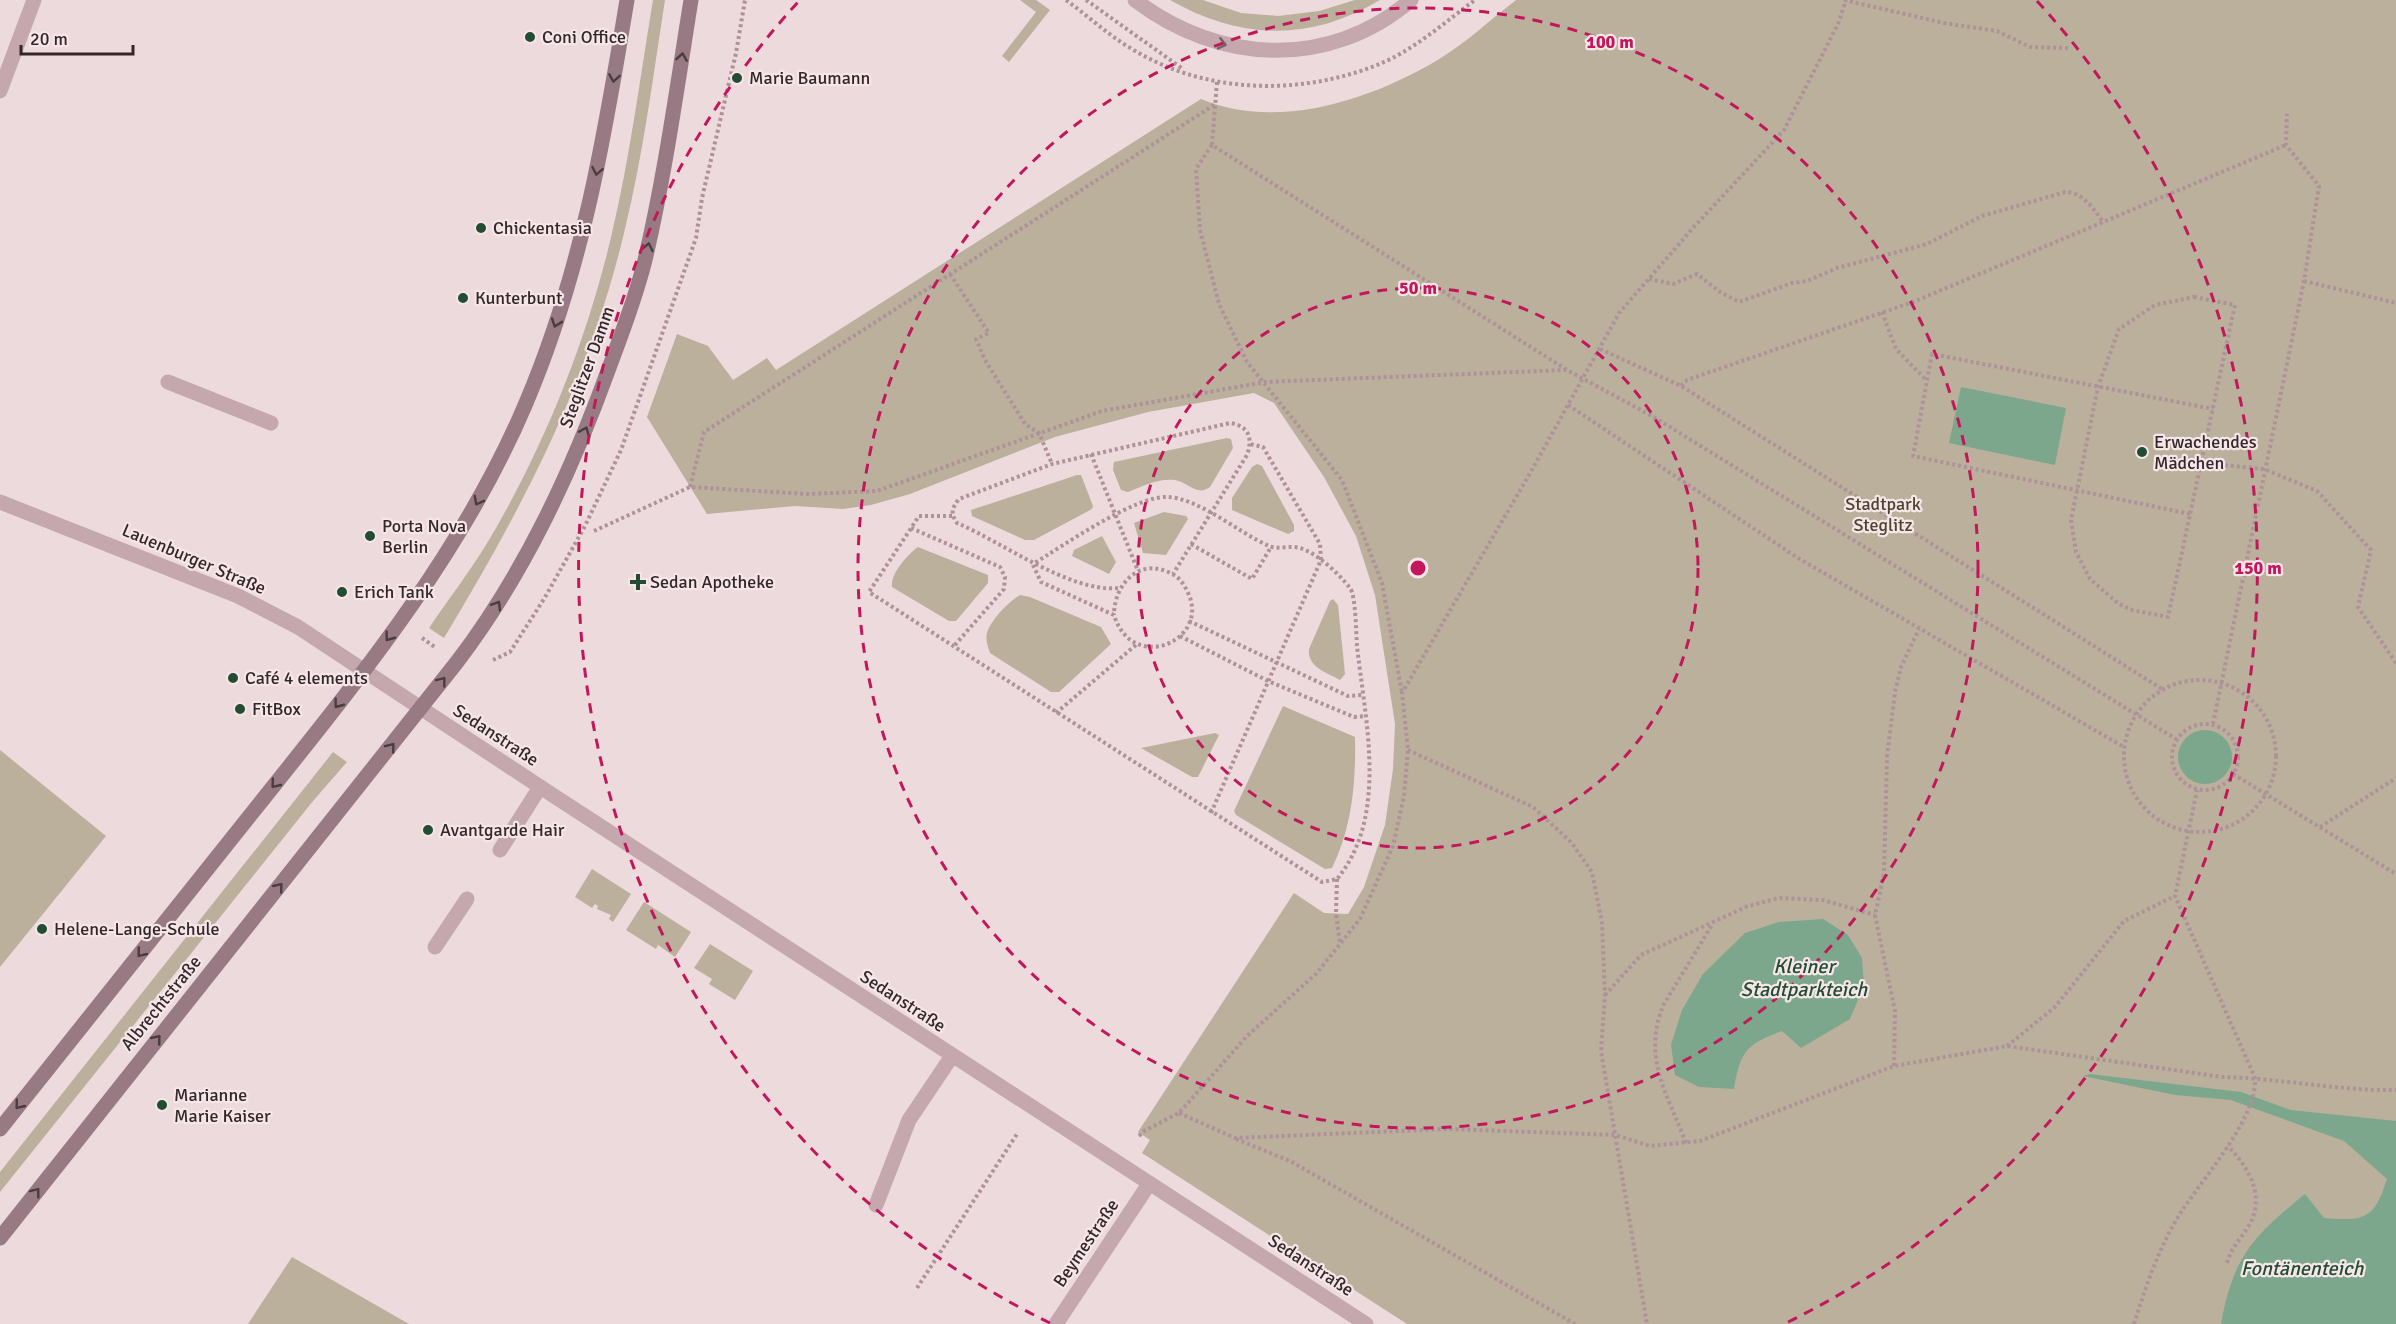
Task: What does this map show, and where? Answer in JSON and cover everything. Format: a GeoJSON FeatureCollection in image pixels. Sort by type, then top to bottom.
{"type":"FeatureCollection","features":[{"type":"Feature","properties":{"kind":"main road"},"geometry":{"type":"LineString","coordinates":[[0,1129],[363,671],[415,603],[466,524],[498,463],[538,373],[568,288],[585,227],[627,0]]}},
{"type":"Feature","properties":{"kind":"main road","name":"Steglitzer Damm"},"geometry":{"type":"LineString","coordinates":[[420,709],[495,609],[540,531],[599,398],[644,262],[673,114],[691,0]]}},
{"type":"Feature","properties":{"kind":"main road","name":"Albrechtstraße"},"geometry":{"type":"LineString","coordinates":[[0,1238],[420,709]]}},
{"type":"Feature","properties":{"kind":"street"},"geometry":{"type":"LineString","coordinates":[[0,91],[34,0]]}},
{"type":"Feature","properties":{"kind":"street"},"geometry":{"type":"LineString","coordinates":[[1135,0],[1167,22],[1219,44],[1272,51],[1314,48],[1352,38],[1377,25],[1411,0]]}},
{"type":"Feature","properties":{"kind":"street"},"geometry":{"type":"LineString","coordinates":[[168,382],[271,423]]}},
{"type":"Feature","properties":{"kind":"street","name":"Lauenburger Straße"},"geometry":{"type":"LineString","coordinates":[[0,502],[238,596],[298,627],[420,709]]}},
{"type":"Feature","properties":{"kind":"street","name":"Sedanstraße"},"geometry":{"type":"LineString","coordinates":[[420,709],[1366,1324]]}},
{"type":"Feature","properties":{"kind":"street"},"geometry":{"type":"LineString","coordinates":[[500,850],[540,787]]}},
{"type":"Feature","properties":{"kind":"street"},"geometry":{"type":"LineString","coordinates":[[435,947],[467,899]]}},
{"type":"Feature","properties":{"kind":"street"},"geometry":{"type":"LineString","coordinates":[[876,1205],[909,1120],[952,1056]]}},
{"type":"Feature","properties":{"kind":"street","name":"Beymestraße"},"geometry":{"type":"LineString","coordinates":[[1056,1324],[1149,1184]]}},
{"type":"Feature","properties":{"kind":"path"},"geometry":{"type":"LineString","coordinates":[[736,53],[745,0]]}},
{"type":"Feature","properties":{"kind":"path"},"geometry":{"type":"LineString","coordinates":[[1066,0],[1132,49],[1217,82],[1212,145],[1196,169],[1200,230],[1219,304],[1247,362],[1342,480],[1382,583],[1402,693],[1408,750],[1404,796],[1394,846],[1360,919],[1316,974],[1247,1036],[1179,1113],[1144,1131],[1139,1136]]}},
{"type":"Feature","properties":{"kind":"path"},"geometry":{"type":"LineString","coordinates":[[1086,0],[1187,72]]}},
{"type":"Feature","properties":{"kind":"path"},"geometry":{"type":"LineString","coordinates":[[1402,693],[1619,313],[1784,130],[1838,24],[1845,0],[1944,23],[1997,31],[2030,46],[2068,48]]}},
{"type":"Feature","properties":{"kind":"path"},"geometry":{"type":"LineString","coordinates":[[690,487],[705,432],[1215,105]]}},
{"type":"Feature","properties":{"kind":"path"},"geometry":{"type":"LineString","coordinates":[[2212,724],[2304,281],[2319,186],[2286,145],[2287,114]]}},
{"type":"Feature","properties":{"kind":"path"},"geometry":{"type":"LineString","coordinates":[[1212,145],[1567,370],[1652,416],[2176,739]]}},
{"type":"Feature","properties":{"kind":"path"},"geometry":{"type":"LineString","coordinates":[[1681,386],[1688,380],[1882,312],[2104,223],[2286,145]]}},
{"type":"Feature","properties":{"kind":"path"},"geometry":{"type":"LineString","coordinates":[[1648,279],[1673,284],[1697,274],[1719,292],[1739,302],[1792,283],[1807,281],[1837,268],[1927,244],[1982,216],[2065,192],[2073,192],[2084,199],[2104,223]]}},
{"type":"Feature","properties":{"kind":"path"},"geometry":{"type":"LineString","coordinates":[[950,274],[989,333],[976,339],[985,360],[1025,424],[1039,433],[1052,464]]}},
{"type":"Feature","properties":{"kind":"path"},"geometry":{"type":"LineString","coordinates":[[2304,281],[2396,303]]}},
{"type":"Feature","properties":{"kind":"path"},"geometry":{"type":"LineString","coordinates":[[2194,297],[2235,305],[2212,409],[2168,617],[2132,610],[2119,604],[2090,579],[2076,552],[2071,520],[2098,387],[2119,329],[2155,304],[2194,297]]}},
{"type":"Feature","properties":{"kind":"path"},"geometry":{"type":"LineString","coordinates":[[1882,312],[1896,349],[1927,380]]}},
{"type":"Feature","properties":{"kind":"path"},"geometry":{"type":"LineString","coordinates":[[1599,349],[1681,386],[2162,689]]}},
{"type":"Feature","properties":{"kind":"path"},"geometry":{"type":"LineString","coordinates":[[2190,514],[2075,492],[1913,456],[1932,354],[2212,409]]}},
{"type":"Feature","properties":{"kind":"path"},"geometry":{"type":"LineString","coordinates":[[594,531],[690,487],[808,494],[877,491],[1102,411],[1265,382],[1567,370]]}},
{"type":"Feature","properties":{"kind":"path"},"geometry":{"type":"LineString","coordinates":[[1568,405],[1797,558],[2124,747]]}},
{"type":"Feature","properties":{"kind":"path"},"geometry":{"type":"LineString","coordinates":[[1118,588],[1101,590],[1033,564],[1022,555],[957,523],[952,516],[952,507],[959,499],[1052,464],[1230,423],[1242,425],[1250,434],[1247,455],[1173,574]]}},
{"type":"Feature","properties":{"kind":"path"},"geometry":{"type":"LineString","coordinates":[[1211,813],[1321,560],[1320,544],[1263,447],[1250,444]]}},
{"type":"Feature","properties":{"kind":"path"},"geometry":{"type":"LineString","coordinates":[[1091,454],[1138,571]]}},
{"type":"Feature","properties":{"kind":"path"},"geometry":{"type":"LineString","coordinates":[[2201,462],[2264,469],[2317,491],[2371,550],[2358,607],[2396,663]]}},
{"type":"Feature","properties":{"kind":"path"},"geometry":{"type":"LineString","coordinates":[[952,516],[919,516],[869,592],[1322,882],[1337,879],[1348,866],[1364,820],[1370,751],[1352,590],[1321,560],[1300,548],[1271,547],[1184,500],[1165,497],[1116,515],[1033,564]]}},
{"type":"Feature","properties":{"kind":"path"},"geometry":{"type":"LineString","coordinates":[[911,528],[1000,567],[1005,577],[1004,589],[954,646]]}},
{"type":"Feature","properties":{"kind":"path"},"geometry":{"type":"LineString","coordinates":[[1191,544],[1252,579],[1271,547]]}},
{"type":"Feature","properties":{"kind":"path"},"geometry":{"type":"LineString","coordinates":[[1033,564],[1041,582],[1114,615]]}},
{"type":"Feature","properties":{"kind":"path"},"geometry":{"type":"LineString","coordinates":[[1150,568],[1173,574],[1189,594],[1192,606],[1189,621],[1180,636],[1164,646],[1151,648],[1137,644],[1126,637],[1118,627],[1114,615],[1114,601],[1118,588],[1138,571],[1150,568]]}},
{"type":"Feature","properties":{"kind":"path"},"geometry":{"type":"LineString","coordinates":[[1189,621],[1348,696],[1362,695]]}},
{"type":"Feature","properties":{"kind":"path"},"geometry":{"type":"LineString","coordinates":[[1894,1066],[1895,1011],[1875,915],[1884,874],[1887,757],[1895,692],[1901,667],[1919,629]]}},
{"type":"Feature","properties":{"kind":"path"},"geometry":{"type":"LineString","coordinates":[[1180,636],[1268,681],[1354,717],[1366,716]]}},
{"type":"Feature","properties":{"kind":"path"},"geometry":{"type":"LineString","coordinates":[[422,638],[437,648]]}},
{"type":"Feature","properties":{"kind":"path"},"geometry":{"type":"LineString","coordinates":[[1056,713],[1137,644]]}},
{"type":"Feature","properties":{"kind":"path"},"geometry":{"type":"LineString","coordinates":[[2201,679],[2222,682],[2243,692],[2260,707],[2271,727],[2277,750],[2275,773],[2266,794],[2252,812],[2234,824],[2212,831],[2187,831],[2167,825],[2147,812],[2133,793],[2125,771],[2124,747],[2134,715],[2148,699],[2162,689],[2181,681],[2201,679]]}},
{"type":"Feature","properties":{"kind":"path"},"geometry":{"type":"LineString","coordinates":[[2212,724],[2229,734],[2235,743],[2237,765],[2232,774],[2216,788],[2197,790],[2187,785],[2174,769],[2171,759],[2176,739],[2191,726],[2212,724]]}},
{"type":"Feature","properties":{"kind":"path"},"geometry":{"type":"LineString","coordinates":[[1408,750],[1533,807],[1571,842],[1592,872],[1602,923],[1605,995],[1601,1051],[1647,1324]]}},
{"type":"Feature","properties":{"kind":"path"},"geometry":{"type":"LineString","coordinates":[[2232,774],[2396,873]]}},
{"type":"Feature","properties":{"kind":"path"},"geometry":{"type":"LineString","coordinates":[[2320,827],[2396,777]]}},
{"type":"Feature","properties":{"kind":"path"},"geometry":{"type":"LineString","coordinates":[[2134,1324],[2154,1267],[2171,1229],[2228,1146],[2256,1092],[2255,1078],[2175,896],[2197,790]]}},
{"type":"Feature","properties":{"kind":"path"},"geometry":{"type":"LineString","coordinates":[[1337,879],[1336,913],[1340,944]]}},
{"type":"Feature","properties":{"kind":"path"},"geometry":{"type":"LineString","coordinates":[[2007,1046],[2055,1007],[2124,921],[2175,896]]}},
{"type":"Feature","properties":{"kind":"path"},"geometry":{"type":"LineString","coordinates":[[1605,995],[1641,955],[1746,907],[1778,898],[1823,900],[1875,915]]}},
{"type":"Feature","properties":{"kind":"path"},"geometry":{"type":"LineString","coordinates":[[1686,1143],[1661,1086],[1657,1068],[1655,1052],[1658,1017],[1671,990],[1713,924]]}},
{"type":"Feature","properties":{"kind":"path"},"geometry":{"type":"LineString","coordinates":[[1235,1138],[1447,1129],[1616,1135],[1650,1146],[1686,1143],[1700,1141],[1894,1066],[2007,1046],[2222,1077],[2255,1078],[2340,1088],[2396,1090]]}},
{"type":"Feature","properties":{"kind":"path"},"geometry":{"type":"LineString","coordinates":[[1179,1113],[1290,1161],[1575,1324]]}},
{"type":"Feature","properties":{"kind":"path"},"geometry":{"type":"LineString","coordinates":[[916,1288],[1017,1134]]}},
{"type":"Feature","properties":{"kind":"path"},"geometry":{"type":"LineString","coordinates":[[2227,1263],[2230,1251],[2253,1218],[2256,1195],[2251,1174],[2228,1146]]}},
{"type":"Feature","properties":{"kind":"green space"},"geometry":{"type":"Polygon","coordinates":[[[653,0],[665,0],[642,146],[624,233],[592,341],[572,393],[526,492],[444,638],[429,628],[486,545],[507,509],[561,394],[590,314],[618,204],[653,0]]]}},
{"type":"Feature","properties":{"kind":"green space"},"geometry":{"type":"Polygon","coordinates":[[[1020,0],[1036,0],[1050,10],[1009,62],[1002,56],[1036,12],[1020,0]]]}},
{"type":"Feature","properties":{"kind":"green space"},"geometry":{"type":"Polygon","coordinates":[[[1170,0],[1203,0],[1241,13],[1278,16],[1319,11],[1355,0],[1380,0],[1354,14],[1328,23],[1301,29],[1275,31],[1249,29],[1222,23],[1170,0]]]}},
{"type":"Feature","properties":{"kind":"green space","name":"Stadtpark Steglitz"},"geometry":{"type":"Polygon","coordinates":[[[1516,0],[2396,0],[2396,1324],[1407,1324],[1142,1153],[1150,1140],[1138,1132],[1294,893],[1324,913],[1348,914],[1364,887],[1385,825],[1393,769],[1395,724],[1375,595],[1356,536],[1324,477],[1274,403],[1254,393],[1148,412],[1055,437],[910,494],[871,505],[843,509],[795,506],[707,514],[647,417],[677,334],[708,346],[733,380],[767,358],[776,370],[1201,99],[1230,108],[1261,112],[1322,107],[1353,99],[1382,88],[1436,61],[1467,40],[1516,0]]]}},
{"type":"Feature","properties":{"kind":"green space"},"geometry":{"type":"Polygon","coordinates":[[[1231,439],[1233,448],[1210,487],[1205,490],[1197,490],[1180,481],[1163,480],[1128,492],[1121,490],[1113,470],[1114,462],[1231,439]]]}},
{"type":"Feature","properties":{"kind":"green space"},"geometry":{"type":"Polygon","coordinates":[[[1257,464],[1262,466],[1294,525],[1294,531],[1288,534],[1232,510],[1232,498],[1252,467],[1257,464]]]}},
{"type":"Feature","properties":{"kind":"green space"},"geometry":{"type":"Polygon","coordinates":[[[1081,475],[1093,506],[1092,509],[1034,540],[1025,540],[972,516],[971,510],[1081,475]]]}},
{"type":"Feature","properties":{"kind":"green space"},"geometry":{"type":"Polygon","coordinates":[[[1164,512],[1186,516],[1188,519],[1166,555],[1143,553],[1134,523],[1164,512]]]}},
{"type":"Feature","properties":{"kind":"green space"},"geometry":{"type":"Polygon","coordinates":[[[1102,536],[1116,562],[1109,574],[1072,556],[1074,550],[1102,536]]]}},
{"type":"Feature","properties":{"kind":"green space"},"geometry":{"type":"Polygon","coordinates":[[[918,547],[988,575],[988,583],[956,621],[949,621],[892,587],[896,571],[918,547]]]}},
{"type":"Feature","properties":{"kind":"green space"},"geometry":{"type":"Polygon","coordinates":[[[1020,595],[1030,597],[1101,627],[1111,644],[1059,692],[1051,692],[990,653],[986,638],[989,628],[1000,612],[1020,595]]]}},
{"type":"Feature","properties":{"kind":"green space"},"geometry":{"type":"Polygon","coordinates":[[[1333,599],[1338,605],[1345,674],[1340,680],[1314,665],[1309,655],[1309,649],[1330,601],[1333,599]]]}},
{"type":"Feature","properties":{"kind":"green space"},"geometry":{"type":"Polygon","coordinates":[[[1283,706],[1355,737],[1355,771],[1351,804],[1344,837],[1332,868],[1325,869],[1236,815],[1234,811],[1283,706]]]}},
{"type":"Feature","properties":{"kind":"green space"},"geometry":{"type":"Polygon","coordinates":[[[1215,733],[1219,735],[1198,777],[1192,777],[1141,748],[1215,733]]]}},
{"type":"Feature","properties":{"kind":"green space"},"geometry":{"type":"Polygon","coordinates":[[[0,750],[106,836],[0,967],[0,750]]]}},
{"type":"Feature","properties":{"kind":"green space"},"geometry":{"type":"Polygon","coordinates":[[[333,752],[347,762],[313,801],[0,1192],[0,1172],[333,752]]]}},
{"type":"Feature","properties":{"kind":"green space"},"geometry":{"type":"Polygon","coordinates":[[[592,869],[631,894],[613,922],[609,919],[611,915],[597,909],[598,906],[595,904],[592,908],[575,897],[592,869]]]}},
{"type":"Feature","properties":{"kind":"green space"},"geometry":{"type":"Polygon","coordinates":[[[644,902],[691,932],[675,957],[658,945],[656,949],[626,930],[644,902]]]}},
{"type":"Feature","properties":{"kind":"green space"},"geometry":{"type":"Polygon","coordinates":[[[710,944],[753,971],[735,1000],[709,984],[712,979],[694,968],[710,944]]]}},
{"type":"Feature","properties":{"kind":"green space"},"geometry":{"type":"Polygon","coordinates":[[[292,1257],[409,1324],[248,1324],[292,1257]]]}},
{"type":"Feature","properties":{"kind":"water"},"geometry":{"type":"Polygon","coordinates":[[[1961,387],[2066,408],[2055,465],[1949,443],[1961,387]]]}},
{"type":"Feature","properties":{"kind":"water"},"geometry":{"type":"Polygon","coordinates":[[[2205,730],[2215,732],[2224,738],[2230,747],[2232,757],[2230,767],[2224,776],[2215,782],[2205,784],[2195,782],[2186,776],[2180,767],[2178,757],[2180,747],[2186,738],[2195,732],[2205,730]]]}},
{"type":"Feature","properties":{"kind":"water","name":"Kleiner Stadtparkteich"},"geometry":{"type":"Polygon","coordinates":[[[1823,919],[1848,935],[1862,958],[1864,985],[1850,1019],[1801,1048],[1782,1031],[1761,1040],[1753,1045],[1743,1057],[1734,1089],[1699,1087],[1675,1075],[1671,1045],[1682,1010],[1703,974],[1745,933],[1779,922],[1823,919]]]}},
{"type":"Feature","properties":{"kind":"water","name":"Fontänenteich"},"geometry":{"type":"Polygon","coordinates":[[[2090,1074],[2241,1092],[2291,1110],[2396,1121],[2396,1324],[2221,1324],[2232,1281],[2239,1264],[2259,1236],[2287,1209],[2305,1194],[2324,1218],[2359,1218],[2372,1210],[2387,1179],[2344,1141],[2231,1100],[2175,1095],[2083,1076],[2090,1074]]]}},
{"type":"Feature","properties":{"kind":"place","name":"Coni Office"},"geometry":{"type":"Point","coordinates":[530,37]}},
{"type":"Feature","properties":{"kind":"place","name":"Marie Baumann"},"geometry":{"type":"Point","coordinates":[737,78]}},
{"type":"Feature","properties":{"kind":"place","name":"Chickentasia"},"geometry":{"type":"Point","coordinates":[481,228]}},
{"type":"Feature","properties":{"kind":"place","name":"Kunterbunt"},"geometry":{"type":"Point","coordinates":[463,298]}},
{"type":"Feature","properties":{"kind":"place","name":"Erwachendes Mädchen"},"geometry":{"type":"Point","coordinates":[2142,452]}},
{"type":"Feature","properties":{"kind":"place","name":"Porta Nova Berlin"},"geometry":{"type":"Point","coordinates":[370,536]}},
{"type":"Feature","properties":{"kind":"place","name":"Sedan Apotheke"},"geometry":{"type":"Point","coordinates":[638,582]}},
{"type":"Feature","properties":{"kind":"place","name":"Erich Tank"},"geometry":{"type":"Point","coordinates":[342,592]}},
{"type":"Feature","properties":{"kind":"place","name":"Café 4 elements"},"geometry":{"type":"Point","coordinates":[233,678]}},
{"type":"Feature","properties":{"kind":"place","name":"FitBox"},"geometry":{"type":"Point","coordinates":[240,709]}},
{"type":"Feature","properties":{"kind":"place","name":"Avantgarde Hair"},"geometry":{"type":"Point","coordinates":[428,830]}},
{"type":"Feature","properties":{"kind":"place","name":"Helene-Lange-Schule"},"geometry":{"type":"Point","coordinates":[42,929]}},
{"type":"Feature","properties":{"kind":"place","name":"Marianne Marie Kaiser"},"geometry":{"type":"Point","coordinates":[162,1105]}}]}
